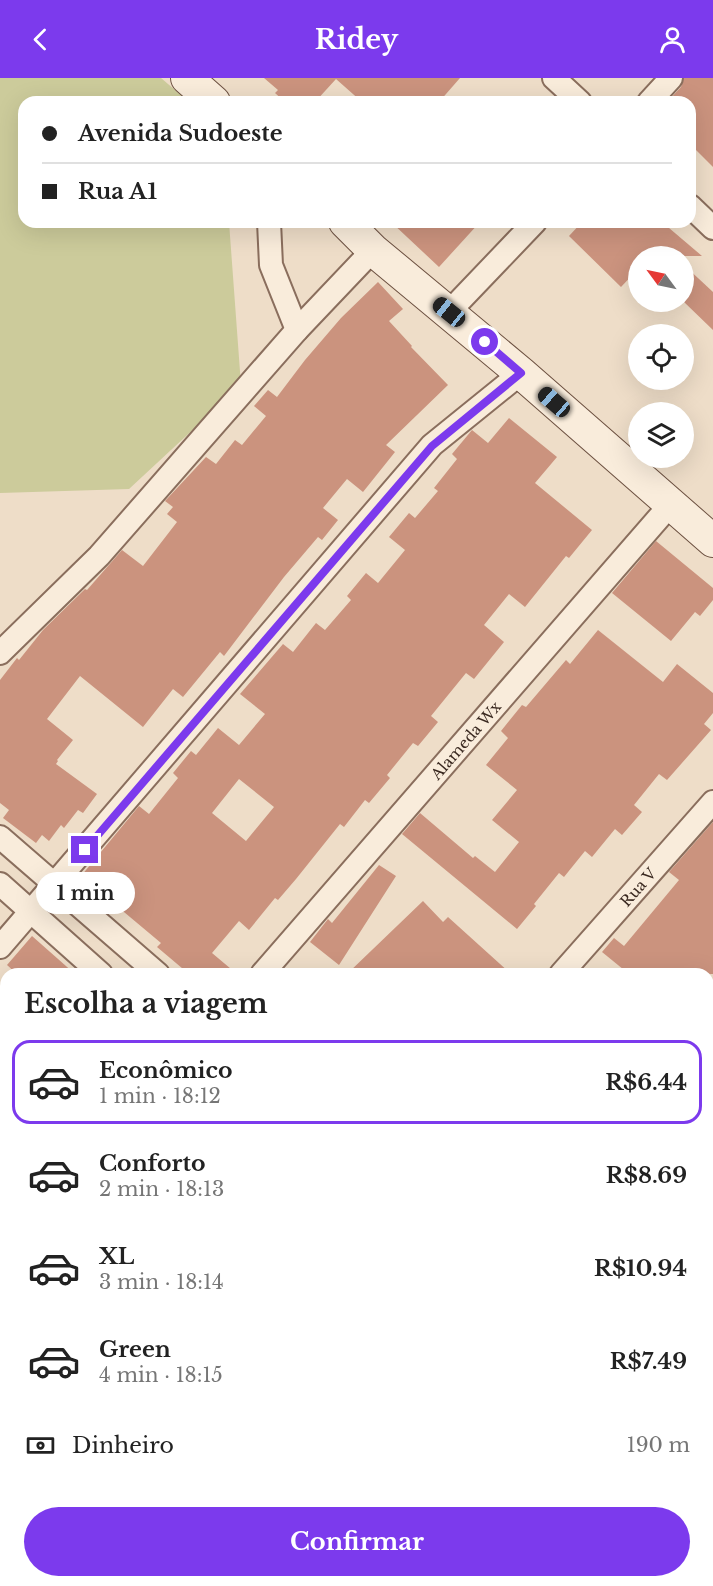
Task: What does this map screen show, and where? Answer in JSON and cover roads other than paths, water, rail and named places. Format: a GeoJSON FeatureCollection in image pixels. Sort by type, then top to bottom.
{"type":"FeatureCollection","features":[{"type":"Feature","properties":{"kind":"street"},"geometry":{"type":"LineString","coordinates":[[187,78],[207,96]]}},
{"type":"Feature","properties":{"kind":"street"},"geometry":{"type":"LineString","coordinates":[[554,78],[574,96]]}},
{"type":"Feature","properties":{"kind":"street"},"geometry":{"type":"LineString","coordinates":[[654,96],[671,78]]}},
{"type":"Feature","properties":{"kind":"street"},"geometry":{"type":"LineString","coordinates":[[696,212],[713,228]]}},
{"type":"Feature","properties":{"kind":"street"},"geometry":{"type":"LineString","coordinates":[[269,228],[271,265],[297,330]]}},
{"type":"Feature","properties":{"kind":"street"},"geometry":{"type":"LineString","coordinates":[[351,228],[713,541]]}},
{"type":"Feature","properties":{"kind":"street"},"geometry":{"type":"LineString","coordinates":[[449,312],[529,228]]}},
{"type":"Feature","properties":{"kind":"street"},"geometry":{"type":"LineString","coordinates":[[0,653],[99,555],[297,330],[374,250]]}},
{"type":"Feature","properties":{"kind":"street"},"geometry":{"type":"LineString","coordinates":[[0,947],[432,446],[521,373]]}},
{"type":"Feature","properties":{"kind":"street","name":"Alameda Wx"},"geometry":{"type":"LineString","coordinates":[[267,968],[670,505]]}},
{"type":"Feature","properties":{"kind":"street","name":"Rua V"},"geometry":{"type":"LineString","coordinates":[[566,968],[713,802]]}},
{"type":"Feature","properties":{"kind":"street"},"geometry":{"type":"LineString","coordinates":[[0,837],[151,968]]}},
{"type":"Feature","properties":{"kind":"street"},"geometry":{"type":"LineString","coordinates":[[0,884],[94,968]]}}]}
